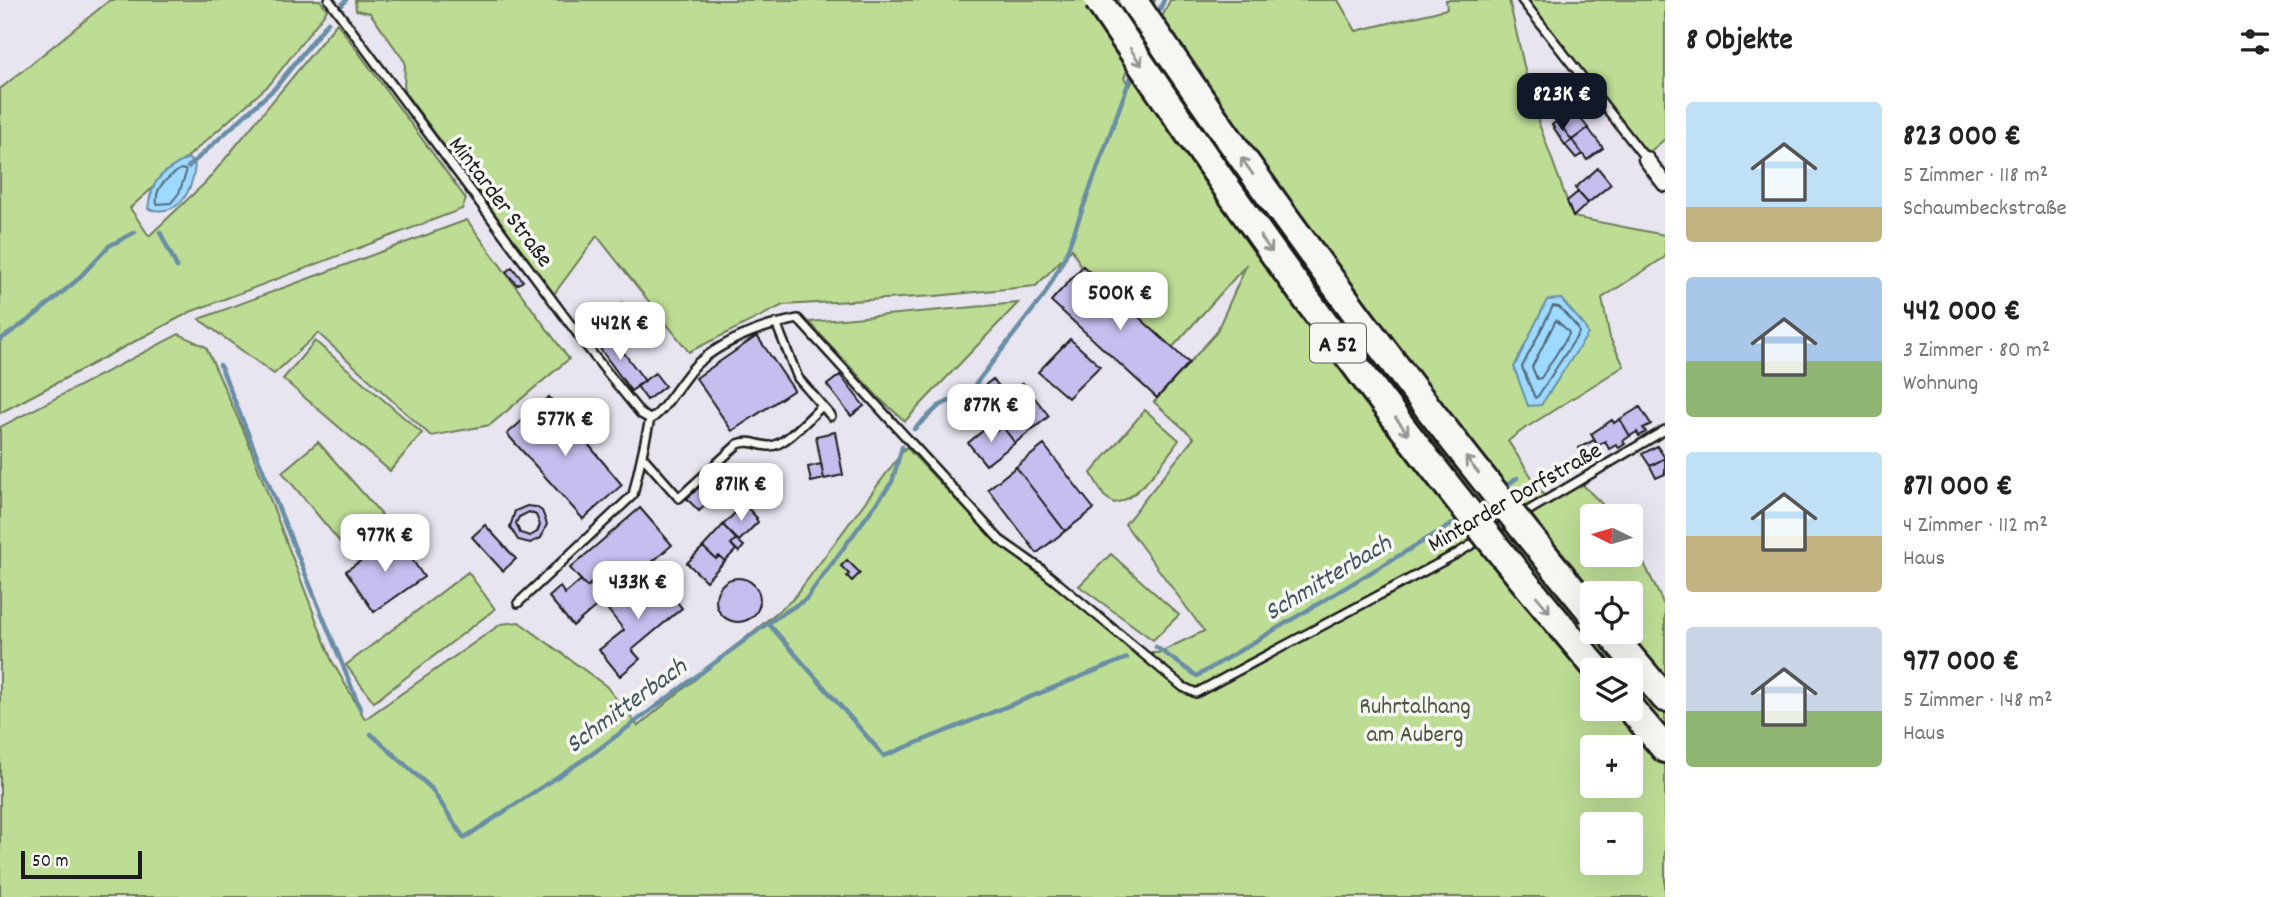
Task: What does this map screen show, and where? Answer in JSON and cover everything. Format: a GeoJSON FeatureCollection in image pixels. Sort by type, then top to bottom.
{"type":"FeatureCollection","features":[{"type":"Feature","properties":{"kind":"highway","name":"A 52"},"geometry":{"type":"LineString","coordinates":[[1098,0],[1225,186],[1340,346],[1444,482],[1588,658]]}},
{"type":"Feature","properties":{"kind":"highway","name":"A 52"},"geometry":{"type":"LineString","coordinates":[[1133,0],[1249,169],[1326,275],[1469,463],[1580,598]]}},
{"type":"Feature","properties":{"kind":"highway"},"geometry":{"type":"LineString","coordinates":[[1619,644],[1665,698]]}},
{"type":"Feature","properties":{"kind":"highway"},"geometry":{"type":"LineString","coordinates":[[1641,721],[1665,749]]}},
{"type":"Feature","properties":{"kind":"street"},"geometry":{"type":"LineString","coordinates":[[1646,159],[1665,184]]}},
{"type":"Feature","properties":{"kind":"lane","name":"Mintarder Straße"},"geometry":{"type":"LineString","coordinates":[[329,0],[594,356],[640,414],[650,419]]}},
{"type":"Feature","properties":{"kind":"lane"},"geometry":{"type":"LineString","coordinates":[[1522,0],[1646,159]]}},
{"type":"Feature","properties":{"kind":"lane","name":"Mintarder Dorfstraße"},"geometry":{"type":"LineString","coordinates":[[776,323],[798,319],[1000,540],[1050,577],[1183,687],[1196,693],[1458,553],[1575,481],[1665,430]]}},
{"type":"Feature","properties":{"kind":"lane"},"geometry":{"type":"LineString","coordinates":[[518,603],[633,495],[650,419],[659,415],[679,384],[698,362],[733,340],[776,323],[798,378],[831,416]]}},
{"type":"Feature","properties":{"kind":"lane"},"geometry":{"type":"LineString","coordinates":[[643,457],[679,498],[738,444],[780,444],[822,406]]}},
{"type":"Feature","properties":{"kind":"green space"},"geometry":{"type":"Polygon","coordinates":[[[110,0],[320,0],[327,10],[270,84],[130,208],[149,236],[206,182],[337,23],[466,199],[462,209],[190,312],[0,413],[0,89],[110,0]]]}},
{"type":"Feature","properties":{"kind":"green space","name":"Ruhrtalhang am Auberg"},"geometry":{"type":"Polygon","coordinates":[[[355,0],[1155,0],[1124,78],[1130,86],[1170,0],[1338,0],[1356,31],[1447,9],[1446,0],[1509,0],[1534,110],[1573,217],[1665,235],[1665,257],[1602,298],[1610,338],[1624,366],[1508,441],[1548,502],[1581,483],[1602,504],[1580,504],[1580,567],[1643,567],[1643,561],[1665,607],[1665,897],[0,897],[0,427],[179,334],[206,347],[245,434],[332,661],[365,719],[501,624],[519,622],[606,686],[638,726],[793,599],[906,447],[994,540],[1105,625],[1133,654],[1158,653],[1204,631],[1125,524],[1194,438],[1154,402],[1216,333],[1247,264],[1172,348],[1080,265],[1072,249],[1036,286],[935,296],[783,305],[689,352],[597,236],[554,294],[404,91],[405,62],[370,13],[356,10],[355,0]]]}},
{"type":"Feature","properties":{"kind":"green space"},"geometry":{"type":"Polygon","coordinates":[[[1527,0],[1665,0],[1665,139],[1647,154],[1527,0]]]}},
{"type":"Feature","properties":{"kind":"green space"},"geometry":{"type":"Polygon","coordinates":[[[467,220],[569,359],[490,425],[431,436],[318,333],[274,374],[199,319],[467,220]]]}},
{"type":"Feature","properties":{"kind":"green space"},"geometry":{"type":"Polygon","coordinates":[[[1018,303],[905,421],[880,399],[809,322],[1018,303]]]}},
{"type":"Feature","properties":{"kind":"green space"},"geometry":{"type":"Polygon","coordinates":[[[315,341],[422,433],[390,471],[283,379],[315,341]]]}},
{"type":"Feature","properties":{"kind":"green space"},"geometry":{"type":"Polygon","coordinates":[[[1145,410],[1179,440],[1142,487],[1133,495],[1114,503],[1104,496],[1091,473],[1145,410]]]}},
{"type":"Feature","properties":{"kind":"green space"},"geometry":{"type":"Polygon","coordinates":[[[318,442],[382,515],[345,548],[282,472],[318,442]]]}},
{"type":"Feature","properties":{"kind":"green space"},"geometry":{"type":"Polygon","coordinates":[[[1111,554],[1179,615],[1153,640],[1079,586],[1111,554]]]}},
{"type":"Feature","properties":{"kind":"green space"},"geometry":{"type":"Polygon","coordinates":[[[468,572],[495,609],[374,702],[346,665],[468,572]]]}},
{"type":"Feature","properties":{"kind":"water"},"geometry":{"type":"Polygon","coordinates":[[[188,158],[195,165],[191,185],[182,200],[168,209],[148,209],[155,183],[171,168],[188,158]]]}},
{"type":"Feature","properties":{"kind":"water"},"geometry":{"type":"Polygon","coordinates":[[[1561,299],[1584,325],[1588,334],[1541,405],[1528,406],[1514,367],[1547,300],[1561,299]]]}},
{"type":"Feature","properties":{"kind":"building"},"geometry":{"type":"Polygon","coordinates":[[[1573,109],[1588,128],[1572,140],[1557,121],[1573,109]]]}},
{"type":"Feature","properties":{"kind":"building"},"geometry":{"type":"Polygon","coordinates":[[[1557,121],[1572,140],[1565,145],[1552,125],[1557,121]]]}},
{"type":"Feature","properties":{"kind":"building"},"geometry":{"type":"Polygon","coordinates":[[[1588,128],[1603,148],[1587,160],[1572,140],[1588,128]]]}},
{"type":"Feature","properties":{"kind":"building"},"geometry":{"type":"Polygon","coordinates":[[[1572,140],[1582,154],[1576,158],[1565,145],[1572,140]]]}},
{"type":"Feature","properties":{"kind":"building"},"geometry":{"type":"Polygon","coordinates":[[[1598,168],[1611,184],[1588,203],[1575,188],[1598,168]]]}},
{"type":"Feature","properties":{"kind":"building"},"geometry":{"type":"Polygon","coordinates":[[[1578,192],[1588,203],[1573,217],[1567,201],[1578,192]]]}},
{"type":"Feature","properties":{"kind":"building"},"geometry":{"type":"Polygon","coordinates":[[[1083,266],[1189,363],[1157,398],[1051,301],[1083,266]]]}},
{"type":"Feature","properties":{"kind":"building"},"geometry":{"type":"Polygon","coordinates":[[[512,267],[523,281],[517,285],[506,272],[512,267]]]}},
{"type":"Feature","properties":{"kind":"building"},"geometry":{"type":"Polygon","coordinates":[[[622,303],[635,320],[613,337],[600,321],[622,303]]]}},
{"type":"Feature","properties":{"kind":"building"},"geometry":{"type":"Polygon","coordinates":[[[609,333],[645,381],[631,391],[596,343],[609,333]]]}},
{"type":"Feature","properties":{"kind":"building"},"geometry":{"type":"Polygon","coordinates":[[[757,336],[794,390],[732,431],[696,378],[757,336]]]}},
{"type":"Feature","properties":{"kind":"building"},"geometry":{"type":"Polygon","coordinates":[[[1070,339],[1100,366],[1068,398],[1038,372],[1070,339]]]}},
{"type":"Feature","properties":{"kind":"building"},"geometry":{"type":"Polygon","coordinates":[[[655,373],[665,386],[647,400],[637,386],[655,373]]]}},
{"type":"Feature","properties":{"kind":"building"},"geometry":{"type":"Polygon","coordinates":[[[840,375],[864,406],[851,416],[827,385],[840,375]]]}},
{"type":"Feature","properties":{"kind":"building"},"geometry":{"type":"Polygon","coordinates":[[[993,379],[1008,397],[984,416],[970,397],[993,379]]]}},
{"type":"Feature","properties":{"kind":"building"},"geometry":{"type":"Polygon","coordinates":[[[1023,383],[1049,416],[1033,429],[1007,396],[1023,383]]]}},
{"type":"Feature","properties":{"kind":"building"},"geometry":{"type":"Polygon","coordinates":[[[549,397],[622,485],[583,519],[507,434],[549,397]]]}},
{"type":"Feature","properties":{"kind":"building"},"geometry":{"type":"Polygon","coordinates":[[[1008,397],[1033,429],[1015,443],[991,411],[1008,397]]]}},
{"type":"Feature","properties":{"kind":"building"},"geometry":{"type":"Polygon","coordinates":[[[1640,407],[1651,424],[1643,428],[1646,432],[1639,436],[1637,432],[1630,436],[1620,419],[1640,407]]]}},
{"type":"Feature","properties":{"kind":"building"},"geometry":{"type":"Polygon","coordinates":[[[1620,419],[1630,436],[1623,441],[1625,444],[1609,449],[1605,441],[1598,446],[1591,434],[1612,420],[1614,423],[1620,419]]]}},
{"type":"Feature","properties":{"kind":"building"},"geometry":{"type":"Polygon","coordinates":[[[990,425],[995,432],[1003,427],[1015,443],[986,465],[968,443],[990,425]]]}},
{"type":"Feature","properties":{"kind":"building"},"geometry":{"type":"Polygon","coordinates":[[[835,432],[843,475],[824,479],[816,436],[835,432]]]}},
{"type":"Feature","properties":{"kind":"building"},"geometry":{"type":"Polygon","coordinates":[[[1594,440],[1600,449],[1585,458],[1579,448],[1594,440]]]}},
{"type":"Feature","properties":{"kind":"building"},"geometry":{"type":"Polygon","coordinates":[[[1044,445],[1094,509],[1065,531],[1016,467],[1044,445]]]}},
{"type":"Feature","properties":{"kind":"building"},"geometry":{"type":"Polygon","coordinates":[[[1657,446],[1665,458],[1650,466],[1642,454],[1657,446]]]}},
{"type":"Feature","properties":{"kind":"building"},"geometry":{"type":"Polygon","coordinates":[[[1665,458],[1665,474],[1656,478],[1650,466],[1665,458]]]}},
{"type":"Feature","properties":{"kind":"building"},"geometry":{"type":"Polygon","coordinates":[[[821,464],[824,479],[811,482],[808,467],[821,464]]]}},
{"type":"Feature","properties":{"kind":"building"},"geometry":{"type":"Polygon","coordinates":[[[1016,467],[1065,531],[1037,553],[988,489],[1016,467]]]}},
{"type":"Feature","properties":{"kind":"building"},"geometry":{"type":"Polygon","coordinates":[[[701,485],[713,498],[699,511],[687,499],[701,485]]]}},
{"type":"Feature","properties":{"kind":"building"},"geometry":{"type":"Polygon","coordinates":[[[744,504],[758,522],[739,541],[723,525],[744,504]]]}},
{"type":"Feature","properties":{"kind":"building"},"geometry":{"type":"Polygon","coordinates":[[[527,506],[542,511],[547,524],[541,538],[530,543],[518,540],[510,527],[515,511],[527,506]],[[529,512],[519,517],[516,523],[520,533],[530,536],[537,532],[540,525],[536,515],[529,512]]]}},
{"type":"Feature","properties":{"kind":"building"},"geometry":{"type":"Polygon","coordinates":[[[640,508],[672,545],[615,594],[599,576],[587,587],[570,568],[640,508]]]}},
{"type":"Feature","properties":{"kind":"building"},"geometry":{"type":"Polygon","coordinates":[[[485,525],[516,559],[503,571],[472,537],[485,525]]]}},
{"type":"Feature","properties":{"kind":"building"},"geometry":{"type":"Polygon","coordinates":[[[723,525],[736,539],[731,544],[736,550],[725,561],[719,556],[716,559],[703,547],[723,525]]]}},
{"type":"Feature","properties":{"kind":"building"},"geometry":{"type":"Polygon","coordinates":[[[396,536],[424,577],[374,612],[346,571],[396,536]]]}},
{"type":"Feature","properties":{"kind":"building"},"geometry":{"type":"Polygon","coordinates":[[[736,539],[744,546],[739,552],[731,544],[736,539]]]}},
{"type":"Feature","properties":{"kind":"building"},"geometry":{"type":"Polygon","coordinates":[[[703,547],[716,559],[719,556],[725,561],[706,581],[687,563],[703,547]]]}},
{"type":"Feature","properties":{"kind":"building"},"geometry":{"type":"Polygon","coordinates":[[[847,560],[860,573],[852,581],[841,566],[847,560]]]}},
{"type":"Feature","properties":{"kind":"building"},"geometry":{"type":"Polygon","coordinates":[[[653,573],[682,608],[632,650],[640,659],[620,676],[599,650],[624,630],[608,610],[653,573]]]}},
{"type":"Feature","properties":{"kind":"building"},"geometry":{"type":"Polygon","coordinates":[[[738,578],[754,584],[760,600],[754,616],[738,622],[722,616],[716,600],[722,584],[738,578]]]}},
{"type":"Feature","properties":{"kind":"building"},"geometry":{"type":"Polygon","coordinates":[[[581,580],[587,587],[590,584],[596,591],[593,593],[601,602],[573,626],[549,597],[560,587],[565,594],[581,580]]]}},
{"type":"Feature","properties":{"kind":"waterway","name":"Schmitterbach"},"geometry":{"type":"LineString","coordinates":[[342,5],[346,0]]}},
{"type":"Feature","properties":{"kind":"waterway"},"geometry":{"type":"LineString","coordinates":[[1156,18],[1164,0]]}},
{"type":"Feature","properties":{"kind":"waterway"},"geometry":{"type":"LineString","coordinates":[[188,167],[275,88],[328,22]]}},
{"type":"Feature","properties":{"kind":"waterway"},"geometry":{"type":"LineString","coordinates":[[914,429],[939,406],[971,390],[1045,294],[1065,257],[1134,68]]}},
{"type":"Feature","properties":{"kind":"waterway","name":"Schmitterbach"},"geometry":{"type":"LineString","coordinates":[[0,340],[76,281],[109,246],[135,232]]}},
{"type":"Feature","properties":{"kind":"waterway","name":"Schmitterbach"},"geometry":{"type":"LineString","coordinates":[[160,232],[177,267]]}},
{"type":"Feature","properties":{"kind":"waterway","name":"Schmitterbach"},"geometry":{"type":"LineString","coordinates":[[220,365],[361,710]]}},
{"type":"Feature","properties":{"kind":"waterway"},"geometry":{"type":"LineString","coordinates":[[768,623],[806,599],[892,482],[902,447]]}},
{"type":"Feature","properties":{"kind":"waterway","name":"Schmitterbach"},"geometry":{"type":"LineString","coordinates":[[1503,488],[1517,478]]}},
{"type":"Feature","properties":{"kind":"waterway","name":"Schmitterbach"},"geometry":{"type":"LineString","coordinates":[[1156,647],[1197,676],[1462,518]]}},
{"type":"Feature","properties":{"kind":"waterway","name":"Schmitterbach"},"geometry":{"type":"LineString","coordinates":[[371,734],[431,788],[464,838],[592,754],[768,623],[884,756],[1127,658]]}}]}
